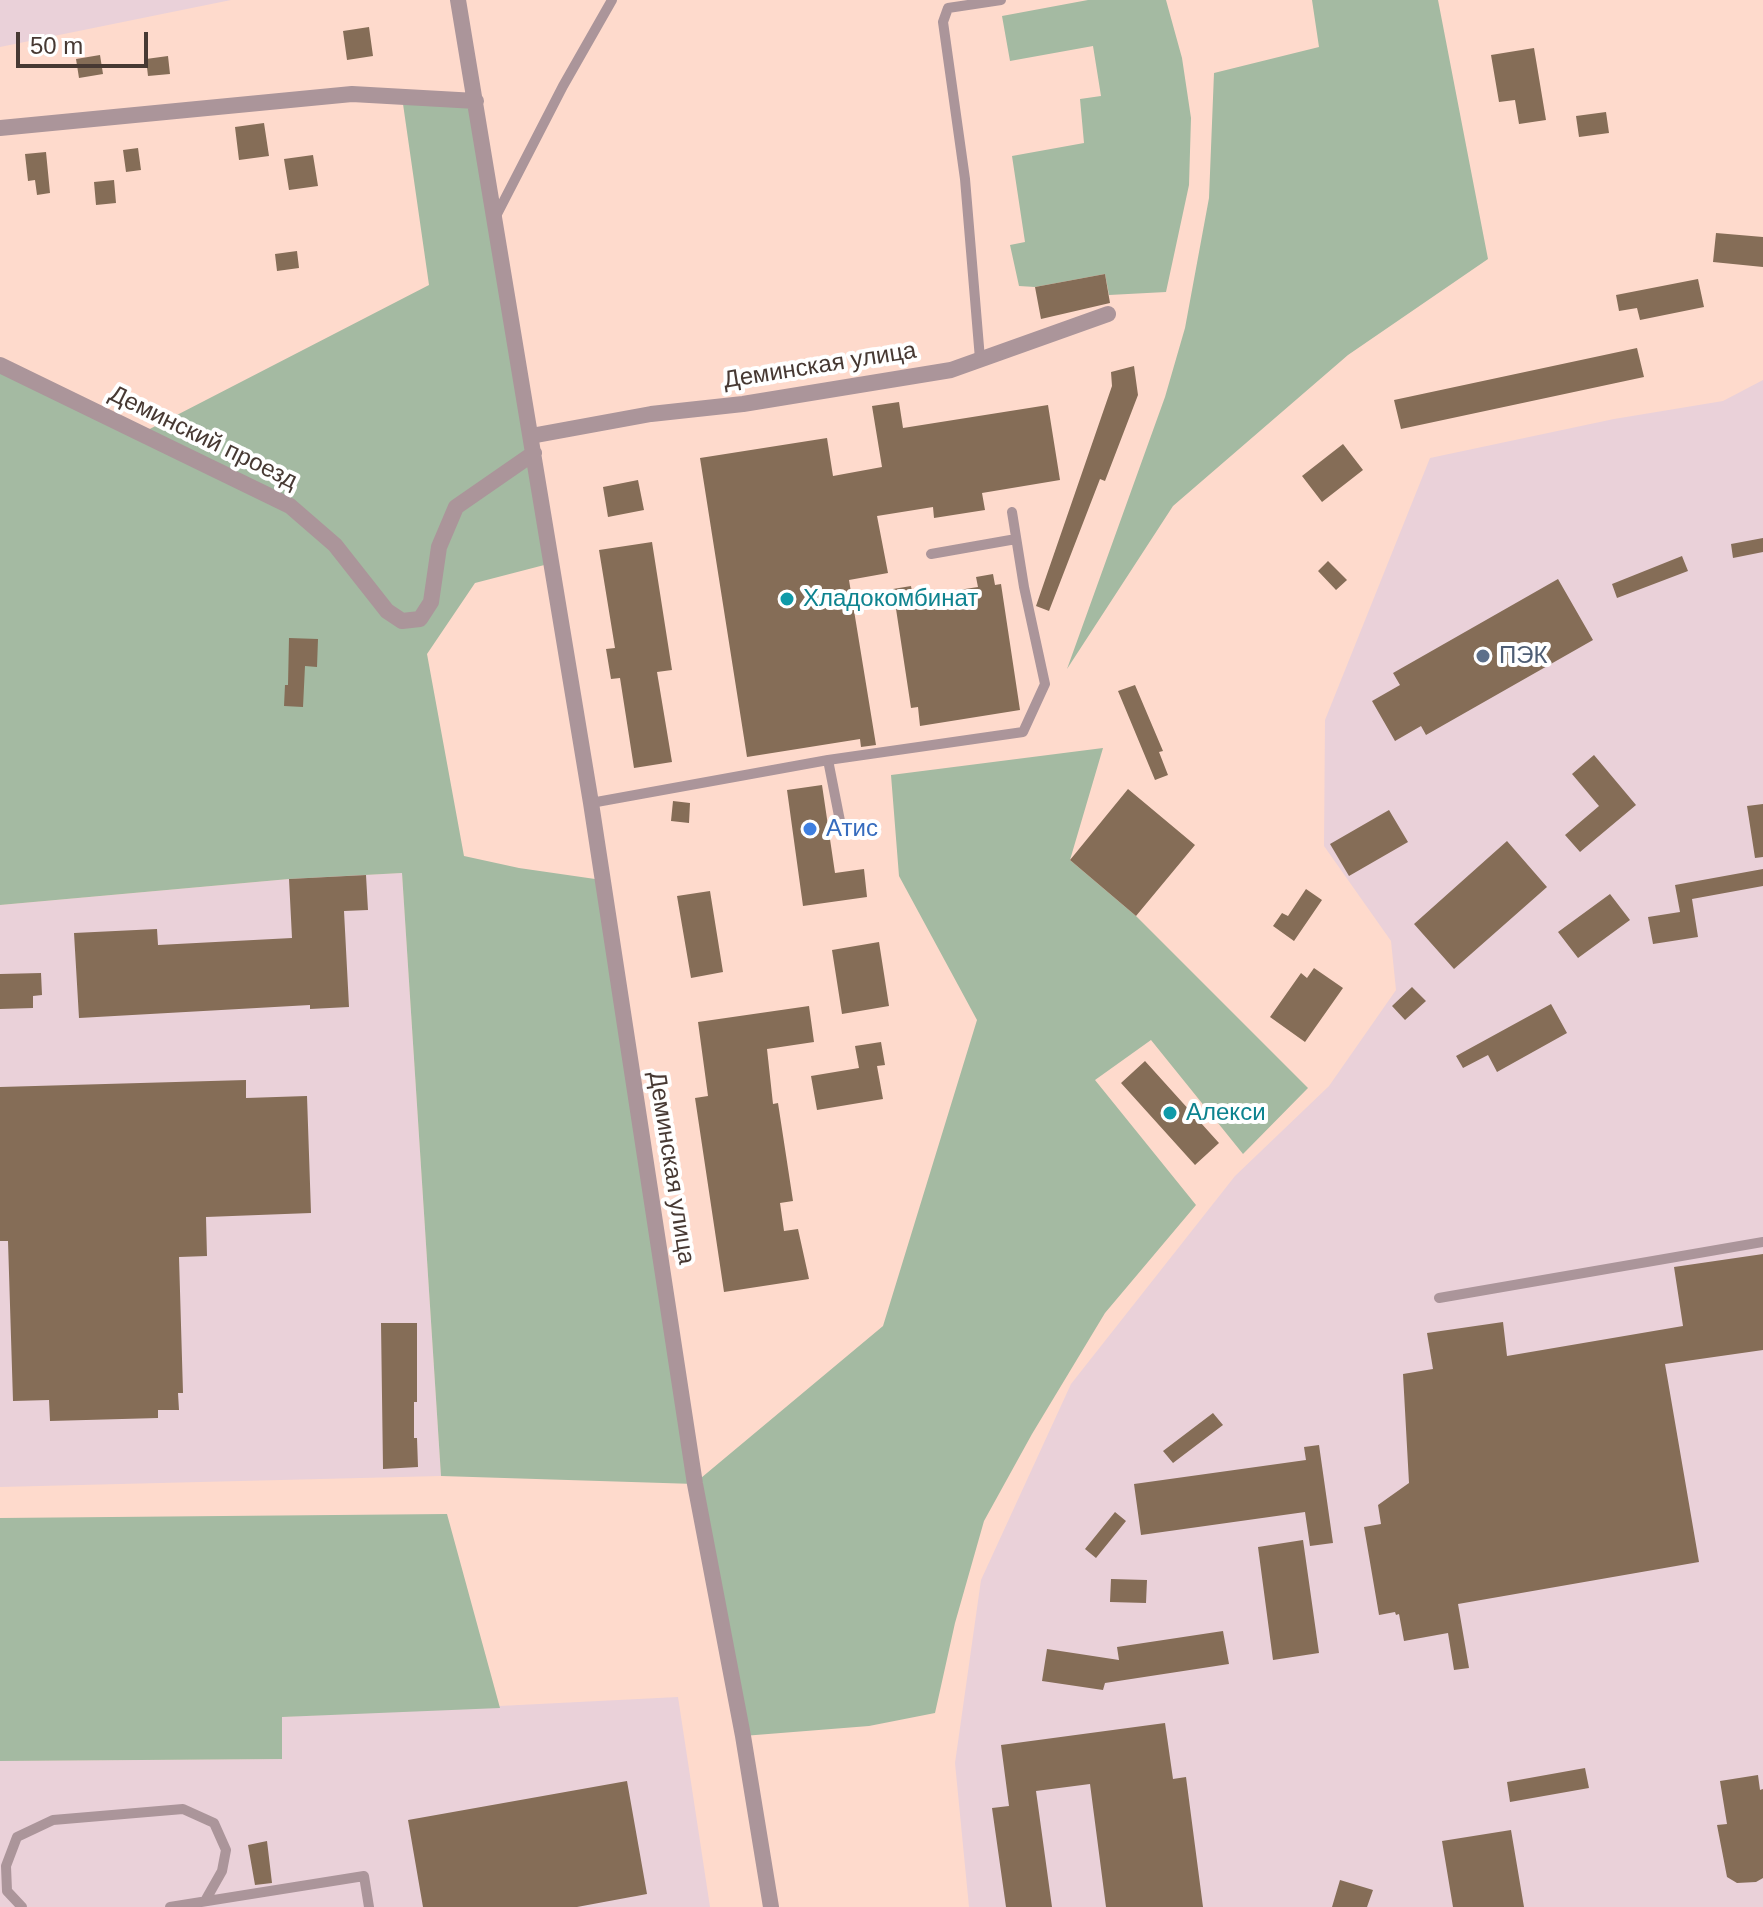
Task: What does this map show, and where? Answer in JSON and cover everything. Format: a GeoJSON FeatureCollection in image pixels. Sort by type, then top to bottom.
{"type":"FeatureCollection","features":[{"type":"Feature","properties":{"kind":"street","name":"Деминская улица"},"geometry":{"type":"LineString","coordinates":[[458,0],[591,803],[695,1484],[743,1736],[771,1907]]}},
{"type":"Feature","properties":{"kind":"street"},"geometry":{"type":"LineString","coordinates":[[0,128],[352,94],[476,101]]}},
{"type":"Feature","properties":{"kind":"street","name":"Деминская улица"},"geometry":{"type":"LineString","coordinates":[[531,436],[651,414],[743,404],[951,370],[1108,314]]}},
{"type":"Feature","properties":{"kind":"street","name":"Деминский проезд"},"geometry":{"type":"LineString","coordinates":[[0,365],[290,506],[335,545],[387,611],[402,621],[420,619],[431,602],[439,547],[456,507],[534,453]]}},
{"type":"Feature","properties":{"kind":"lane"},"geometry":{"type":"LineString","coordinates":[[495,218],[563,86],[612,0]]}},
{"type":"Feature","properties":{"kind":"lane"},"geometry":{"type":"LineString","coordinates":[[980,359],[965,179],[943,22],[948,8],[1001,0]]}},
{"type":"Feature","properties":{"kind":"lane"},"geometry":{"type":"LineString","coordinates":[[591,803],[828,760],[1023,732],[1045,684],[1012,512]]}},
{"type":"Feature","properties":{"kind":"lane"},"geometry":{"type":"LineString","coordinates":[[931,554],[1016,539]]}},
{"type":"Feature","properties":{"kind":"lane"},"geometry":{"type":"LineString","coordinates":[[828,760],[841,826]]}},
{"type":"Feature","properties":{"kind":"lane"},"geometry":{"type":"LineString","coordinates":[[1439,1298],[1763,1242]]}},
{"type":"Feature","properties":{"kind":"lane"},"geometry":{"type":"LineString","coordinates":[[22,1907],[7,1891],[6,1866],[17,1837],[53,1820],[183,1809],[214,1823],[226,1850],[222,1871],[205,1901]]}},
{"type":"Feature","properties":{"kind":"lane"},"geometry":{"type":"LineString","coordinates":[[170,1907],[364,1876],[369,1907]]}},
{"type":"Feature","properties":{"kind":"shaded area"},"geometry":{"type":"Polygon","coordinates":[[[0,0],[231,0],[0,47],[0,0]]]}},
{"type":"Feature","properties":{"kind":"shaded area"},"geometry":{"type":"Polygon","coordinates":[[[1763,380],[1763,1907],[969,1907],[955,1763],[981,1580],[1071,1384],[1235,1176],[1329,1086],[1396,990],[1391,941],[1324,846],[1325,720],[1430,458],[1614,419],[1723,401],[1763,380]]]}},
{"type":"Feature","properties":{"kind":"shaded area"},"geometry":{"type":"Polygon","coordinates":[[[402,873],[441,1476],[0,1487],[0,905],[289,879],[402,873]]]}},
{"type":"Feature","properties":{"kind":"shaded area"},"geometry":{"type":"Polygon","coordinates":[[[678,1697],[710,1907],[0,1907],[0,1761],[281,1759],[281,1717],[678,1697]]]}},
{"type":"Feature","properties":{"kind":"green space"},"geometry":{"type":"Polygon","coordinates":[[[1088,0],[1166,0],[1182,58],[1191,118],[1189,185],[1166,292],[1109,295],[1105,274],[1035,287],[1019,286],[1010,245],[1025,242],[1012,156],[1084,143],[1080,99],[1101,96],[1093,46],[1010,61],[1002,16],[1088,0]]]}},
{"type":"Feature","properties":{"kind":"green space"},"geometry":{"type":"Polygon","coordinates":[[[1312,0],[1438,0],[1488,259],[1348,355],[1173,506],[1067,669],[1165,397],[1185,328],[1209,198],[1214,73],[1319,47],[1312,0]]]}},
{"type":"Feature","properties":{"kind":"green space"},"geometry":{"type":"Polygon","coordinates":[[[402,97],[476,101],[552,563],[475,583],[427,654],[464,856],[602,880],[695,1483],[883,1326],[977,1020],[899,876],[891,775],[1103,748],[1070,860],[1136,916],[1308,1088],[1243,1154],[1151,1040],[1095,1080],[1196,1205],[1105,1313],[984,1521],[955,1623],[935,1713],[869,1726],[743,1736],[695,1484],[441,1476],[402,873],[289,879],[0,905],[0,365],[142,433],[429,285],[402,97]]]}},
{"type":"Feature","properties":{"kind":"green space"},"geometry":{"type":"Polygon","coordinates":[[[447,1514],[500,1708],[282,1717],[282,1759],[0,1761],[0,1518],[447,1514]]]}},
{"type":"Feature","properties":{"kind":"building"},"geometry":{"type":"Polygon","coordinates":[[[369,27],[373,56],[347,60],[343,31],[369,27]]]}},
{"type":"Feature","properties":{"kind":"building"},"geometry":{"type":"Polygon","coordinates":[[[1534,48],[1546,120],[1519,124],[1515,100],[1499,102],[1491,55],[1534,48]]]}},
{"type":"Feature","properties":{"kind":"building"},"geometry":{"type":"Polygon","coordinates":[[[100,55],[103,74],[79,78],[76,59],[100,55]]]}},
{"type":"Feature","properties":{"kind":"building"},"geometry":{"type":"Polygon","coordinates":[[[168,56],[170,74],[148,76],[146,59],[168,56]]]}},
{"type":"Feature","properties":{"kind":"building"},"geometry":{"type":"Polygon","coordinates":[[[1606,112],[1609,133],[1579,137],[1576,116],[1606,112]]]}},
{"type":"Feature","properties":{"kind":"building"},"geometry":{"type":"Polygon","coordinates":[[[264,123],[269,156],[239,160],[235,127],[264,123]]]}},
{"type":"Feature","properties":{"kind":"building"},"geometry":{"type":"Polygon","coordinates":[[[138,148],[141,170],[126,172],[123,150],[138,148]]]}},
{"type":"Feature","properties":{"kind":"building"},"geometry":{"type":"Polygon","coordinates":[[[46,152],[50,193],[37,195],[35,180],[28,181],[25,154],[46,152]]]}},
{"type":"Feature","properties":{"kind":"building"},"geometry":{"type":"Polygon","coordinates":[[[313,155],[318,186],[289,190],[284,159],[313,155]]]}},
{"type":"Feature","properties":{"kind":"building"},"geometry":{"type":"Polygon","coordinates":[[[114,180],[116,203],[96,205],[94,182],[114,180]]]}},
{"type":"Feature","properties":{"kind":"building"},"geometry":{"type":"Polygon","coordinates":[[[1716,233],[1763,237],[1763,267],[1713,262],[1716,233]]]}},
{"type":"Feature","properties":{"kind":"building"},"geometry":{"type":"Polygon","coordinates":[[[297,251],[299,268],[277,271],[275,254],[297,251]]]}},
{"type":"Feature","properties":{"kind":"building"},"geometry":{"type":"Polygon","coordinates":[[[1105,274],[1110,303],[1041,319],[1035,287],[1105,274]]]}},
{"type":"Feature","properties":{"kind":"building"},"geometry":{"type":"Polygon","coordinates":[[[1698,279],[1704,307],[1640,320],[1637,308],[1619,311],[1616,295],[1698,279]]]}},
{"type":"Feature","properties":{"kind":"building"},"geometry":{"type":"Polygon","coordinates":[[[1637,348],[1644,377],[1401,429],[1394,400],[1637,348]]]}},
{"type":"Feature","properties":{"kind":"building"},"geometry":{"type":"Polygon","coordinates":[[[1134,366],[1138,395],[1105,481],[1100,479],[1049,611],[1036,606],[1112,386],[1111,372],[1134,366]]]}},
{"type":"Feature","properties":{"kind":"building","name":"Хладокомбинат"},"geometry":{"type":"Polygon","coordinates":[[[899,402],[903,428],[1048,405],[1060,480],[982,493],[985,510],[934,518],[933,507],[877,516],[888,573],[849,580],[876,745],[861,747],[860,739],[747,757],[700,458],[827,438],[833,476],[882,467],[872,406],[899,402]]]}},
{"type":"Feature","properties":{"kind":"building"},"geometry":{"type":"Polygon","coordinates":[[[1343,444],[1363,470],[1322,502],[1302,476],[1343,444]]]}},
{"type":"Feature","properties":{"kind":"building"},"geometry":{"type":"Polygon","coordinates":[[[638,480],[644,510],[608,517],[603,487],[638,480]]]}},
{"type":"Feature","properties":{"kind":"building"},"geometry":{"type":"Polygon","coordinates":[[[1763,538],[1763,552],[1733,558],[1731,544],[1763,538]]]}},
{"type":"Feature","properties":{"kind":"building"},"geometry":{"type":"Polygon","coordinates":[[[652,542],[672,670],[657,672],[672,762],[634,768],[620,678],[611,679],[606,649],[615,648],[599,550],[652,542]]]}},
{"type":"Feature","properties":{"kind":"building"},"geometry":{"type":"Polygon","coordinates":[[[1682,556],[1688,571],[1617,598],[1612,584],[1682,556]]]}},
{"type":"Feature","properties":{"kind":"building"},"geometry":{"type":"Polygon","coordinates":[[[1328,561],[1347,580],[1336,590],[1318,571],[1328,561]]]}},
{"type":"Feature","properties":{"kind":"building"},"geometry":{"type":"Polygon","coordinates":[[[993,574],[995,585],[1001,584],[1020,710],[920,726],[918,707],[911,708],[893,589],[911,586],[913,597],[978,587],[976,577],[993,574]]]}},
{"type":"Feature","properties":{"kind":"building"},"geometry":{"type":"Polygon","coordinates":[[[1558,579],[1593,640],[1426,735],[1421,726],[1395,741],[1372,701],[1400,685],[1393,673],[1558,579]]]}},
{"type":"Feature","properties":{"kind":"building"},"geometry":{"type":"Polygon","coordinates":[[[289,638],[318,639],[317,667],[305,666],[303,707],[284,706],[285,685],[288,685],[289,638]]]}},
{"type":"Feature","properties":{"kind":"building"},"geometry":{"type":"Polygon","coordinates":[[[1135,685],[1163,751],[1159,752],[1168,775],[1155,780],[1118,691],[1135,685]]]}},
{"type":"Feature","properties":{"kind":"building"},"geometry":{"type":"Polygon","coordinates":[[[1594,755],[1636,805],[1580,852],[1565,835],[1599,806],[1572,774],[1594,755]]]}},
{"type":"Feature","properties":{"kind":"building","name":"Атис"},"geometry":{"type":"Polygon","coordinates":[[[822,785],[835,873],[864,869],[867,897],[803,906],[787,790],[822,785]]]}},
{"type":"Feature","properties":{"kind":"building"},"geometry":{"type":"Polygon","coordinates":[[[1128,789],[1195,845],[1136,916],[1070,860],[1128,789]]]}},
{"type":"Feature","properties":{"kind":"building"},"geometry":{"type":"Polygon","coordinates":[[[673,801],[690,803],[689,823],[671,821],[673,801]]]}},
{"type":"Feature","properties":{"kind":"building"},"geometry":{"type":"Polygon","coordinates":[[[1763,804],[1763,857],[1755,858],[1747,806],[1763,804]]]}},
{"type":"Feature","properties":{"kind":"building"},"geometry":{"type":"Polygon","coordinates":[[[1389,810],[1408,842],[1349,876],[1330,844],[1389,810]]]}},
{"type":"Feature","properties":{"kind":"building"},"geometry":{"type":"Polygon","coordinates":[[[1507,841],[1547,887],[1454,969],[1414,924],[1507,841]]]}},
{"type":"Feature","properties":{"kind":"building"},"geometry":{"type":"Polygon","coordinates":[[[1763,869],[1763,886],[1692,899],[1698,937],[1653,944],[1648,917],[1680,912],[1675,885],[1763,869]]]}},
{"type":"Feature","properties":{"kind":"building"},"geometry":{"type":"Polygon","coordinates":[[[366,875],[368,910],[344,911],[349,1007],[310,1009],[310,1005],[79,1018],[74,933],[157,929],[158,945],[292,938],[289,879],[366,875]]]}},
{"type":"Feature","properties":{"kind":"building"},"geometry":{"type":"Polygon","coordinates":[[[1306,889],[1322,900],[1294,941],[1273,926],[1282,913],[1288,916],[1306,889]]]}},
{"type":"Feature","properties":{"kind":"building"},"geometry":{"type":"Polygon","coordinates":[[[710,891],[723,972],[691,978],[677,896],[710,891]]]}},
{"type":"Feature","properties":{"kind":"building"},"geometry":{"type":"Polygon","coordinates":[[[1610,894],[1630,920],[1578,958],[1558,932],[1610,894]]]}},
{"type":"Feature","properties":{"kind":"building"},"geometry":{"type":"Polygon","coordinates":[[[879,942],[889,1006],[842,1014],[832,950],[879,942]]]}},
{"type":"Feature","properties":{"kind":"building"},"geometry":{"type":"Polygon","coordinates":[[[1314,968],[1343,988],[1305,1042],[1270,1017],[1301,973],[1307,978],[1314,968]]]}},
{"type":"Feature","properties":{"kind":"building"},"geometry":{"type":"Polygon","coordinates":[[[41,973],[42,995],[33,996],[33,1008],[0,1009],[0,974],[41,973]]]}},
{"type":"Feature","properties":{"kind":"building"},"geometry":{"type":"Polygon","coordinates":[[[1412,987],[1426,1001],[1405,1020],[1392,1006],[1412,987]]]}},
{"type":"Feature","properties":{"kind":"building"},"geometry":{"type":"Polygon","coordinates":[[[1551,1004],[1567,1033],[1497,1072],[1488,1055],[1463,1068],[1456,1056],[1551,1004]]]}},
{"type":"Feature","properties":{"kind":"building"},"geometry":{"type":"Polygon","coordinates":[[[809,1006],[814,1042],[767,1049],[773,1104],[778,1103],[793,1201],[780,1203],[784,1231],[798,1229],[809,1279],[724,1292],[695,1098],[708,1096],[698,1022],[809,1006]]]}},
{"type":"Feature","properties":{"kind":"building"},"geometry":{"type":"Polygon","coordinates":[[[881,1042],[885,1065],[877,1066],[883,1099],[817,1110],[811,1076],[859,1068],[855,1046],[881,1042]]]}},
{"type":"Feature","properties":{"kind":"building","name":"Алекси"},"geometry":{"type":"Polygon","coordinates":[[[1145,1061],[1219,1143],[1195,1165],[1121,1083],[1145,1061]]]}},
{"type":"Feature","properties":{"kind":"building"},"geometry":{"type":"Polygon","coordinates":[[[246,1080],[246,1098],[307,1096],[311,1213],[206,1217],[207,1256],[179,1257],[183,1393],[178,1393],[179,1410],[158,1410],[158,1418],[50,1421],[49,1400],[13,1401],[8,1241],[0,1241],[0,1087],[246,1080]]]}},
{"type":"Feature","properties":{"kind":"building"},"geometry":{"type":"Polygon","coordinates":[[[1763,1254],[1763,1350],[1665,1364],[1699,1562],[1458,1604],[1469,1668],[1454,1670],[1448,1633],[1404,1641],[1399,1614],[1379,1615],[1364,1527],[1381,1524],[1378,1505],[1409,1483],[1403,1374],[1433,1369],[1427,1333],[1503,1322],[1507,1356],[1683,1326],[1674,1267],[1763,1254]]]}},
{"type":"Feature","properties":{"kind":"building"},"geometry":{"type":"Polygon","coordinates":[[[381,1323],[417,1323],[414,1438],[417,1438],[418,1467],[383,1469],[381,1323]]]}},
{"type":"Feature","properties":{"kind":"building"},"geometry":{"type":"Polygon","coordinates":[[[1213,1413],[1223,1425],[1173,1463],[1163,1451],[1213,1413]]]}},
{"type":"Feature","properties":{"kind":"building"},"geometry":{"type":"Polygon","coordinates":[[[1319,1445],[1333,1543],[1310,1546],[1305,1512],[1141,1535],[1134,1484],[1306,1460],[1304,1447],[1319,1445]]]}},
{"type":"Feature","properties":{"kind":"building"},"geometry":{"type":"Polygon","coordinates":[[[1115,1512],[1126,1521],[1096,1558],[1085,1549],[1115,1512]]]}},
{"type":"Feature","properties":{"kind":"building"},"geometry":{"type":"Polygon","coordinates":[[[1303,1540],[1319,1653],[1273,1660],[1258,1547],[1303,1540]]]}},
{"type":"Feature","properties":{"kind":"building"},"geometry":{"type":"Polygon","coordinates":[[[1111,1579],[1147,1580],[1146,1603],[1110,1602],[1111,1579]]]}},
{"type":"Feature","properties":{"kind":"building"},"geometry":{"type":"Polygon","coordinates":[[[1223,1631],[1229,1664],[1105,1683],[1103,1690],[1042,1681],[1047,1649],[1119,1660],[1117,1647],[1223,1631]]]}},
{"type":"Feature","properties":{"kind":"building"},"geometry":{"type":"Polygon","coordinates":[[[1165,1723],[1173,1779],[1186,1777],[1203,1907],[1106,1907],[1090,1784],[1036,1791],[1052,1907],[1006,1907],[992,1808],[1009,1806],[1001,1745],[1165,1723]]]}},
{"type":"Feature","properties":{"kind":"building"},"geometry":{"type":"Polygon","coordinates":[[[1585,1768],[1589,1788],[1510,1802],[1507,1782],[1585,1768]]]}},
{"type":"Feature","properties":{"kind":"building"},"geometry":{"type":"Polygon","coordinates":[[[1758,1775],[1760,1790],[1763,1789],[1763,1878],[1756,1882],[1737,1883],[1727,1877],[1717,1825],[1727,1824],[1720,1781],[1758,1775]]]}},
{"type":"Feature","properties":{"kind":"building"},"geometry":{"type":"Polygon","coordinates":[[[627,1781],[647,1894],[577,1907],[423,1907],[408,1820],[627,1781]]]}},
{"type":"Feature","properties":{"kind":"building"},"geometry":{"type":"Polygon","coordinates":[[[1511,1830],[1524,1907],[1453,1907],[1442,1841],[1511,1830]]]}},
{"type":"Feature","properties":{"kind":"building"},"geometry":{"type":"Polygon","coordinates":[[[267,1841],[272,1883],[255,1885],[248,1845],[267,1841]]]}},
{"type":"Feature","properties":{"kind":"building"},"geometry":{"type":"Polygon","coordinates":[[[1340,1880],[1373,1890],[1367,1907],[1332,1907],[1340,1880]]]}},
{"type":"Feature","properties":{"kind":"place","name":"Хладокомбинат"},"geometry":{"type":"Point","coordinates":[787,599]}},
{"type":"Feature","properties":{"kind":"place","name":"ПЭК"},"geometry":{"type":"Point","coordinates":[1483,656]}},
{"type":"Feature","properties":{"kind":"place","name":"Атис"},"geometry":{"type":"Point","coordinates":[810,829]}},
{"type":"Feature","properties":{"kind":"place","name":"Алекси"},"geometry":{"type":"Point","coordinates":[1170,1113]}}]}
